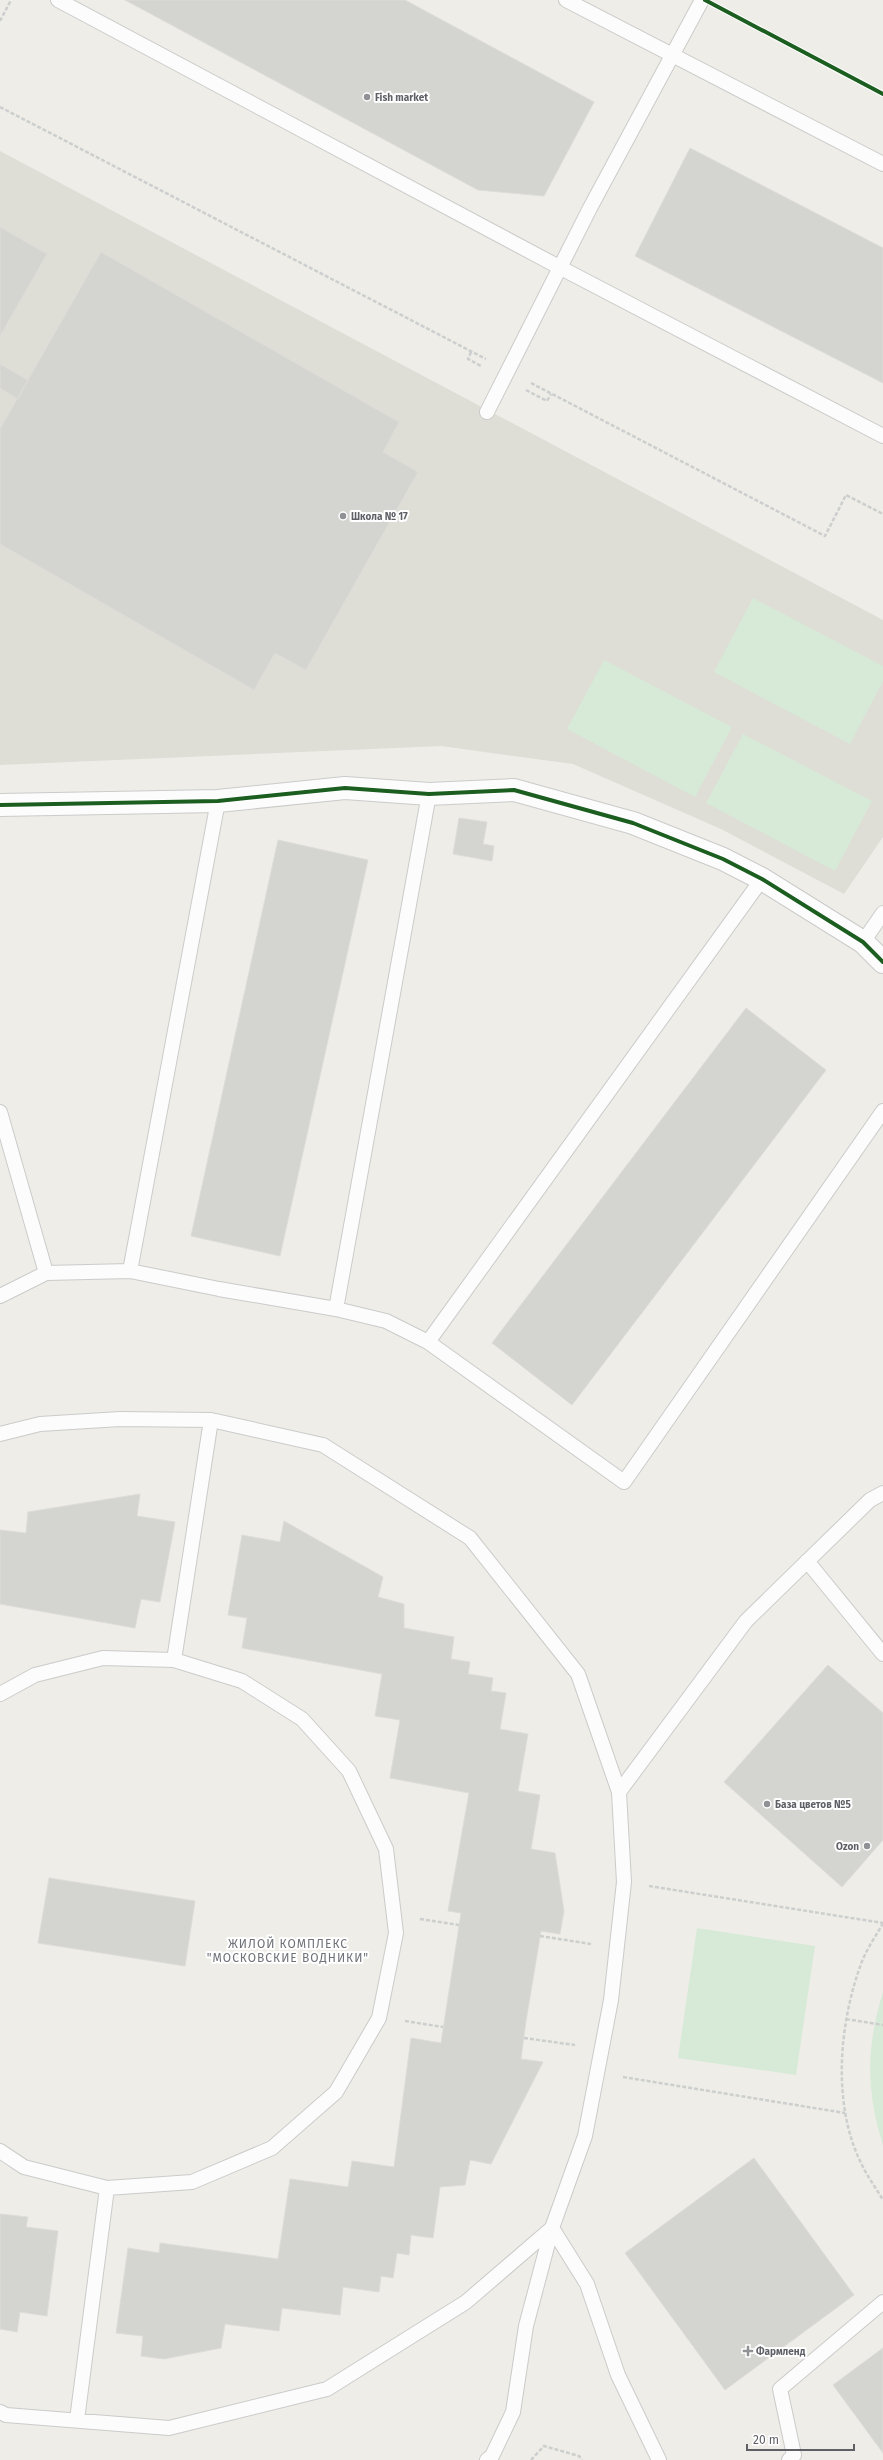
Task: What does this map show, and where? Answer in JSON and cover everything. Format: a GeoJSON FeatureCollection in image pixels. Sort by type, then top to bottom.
{"type":"FeatureCollection","features":[{"type":"Feature","properties":{"kind":"street"},"geometry":{"type":"LineString","coordinates":[[0,805],[218,801],[345,788],[429,794],[514,790],[633,823],[723,859],[762,879],[863,942],[883,962]]}},
{"type":"Feature","properties":{"kind":"lane"},"geometry":{"type":"LineString","coordinates":[[58,0],[559,268],[883,436]]}},
{"type":"Feature","properties":{"kind":"lane"},"geometry":{"type":"LineString","coordinates":[[566,0],[883,164]]}},
{"type":"Feature","properties":{"kind":"lane"},"geometry":{"type":"LineString","coordinates":[[487,412],[559,268],[702,0]]}},
{"type":"Feature","properties":{"kind":"lane"},"geometry":{"type":"LineString","coordinates":[[336,1309],[429,794]]}},
{"type":"Feature","properties":{"kind":"lane"},"geometry":{"type":"LineString","coordinates":[[130,1271],[218,801]]}},
{"type":"Feature","properties":{"kind":"lane"},"geometry":{"type":"LineString","coordinates":[[428,1342],[762,879]]}},
{"type":"Feature","properties":{"kind":"lane"},"geometry":{"type":"LineString","coordinates":[[863,942],[883,913]]}},
{"type":"Feature","properties":{"kind":"lane"},"geometry":{"type":"LineString","coordinates":[[0,1296],[46,1273],[130,1271],[219,1289],[336,1309],[386,1321],[428,1342],[624,1482],[883,1111]]}},
{"type":"Feature","properties":{"kind":"lane"},"geometry":{"type":"LineString","coordinates":[[0,1112],[46,1273]]}},
{"type":"Feature","properties":{"kind":"lane"},"geometry":{"type":"LineString","coordinates":[[0,1434],[40,1424],[120,1419],[211,1420],[323,1445],[470,1538],[578,1674],[619,1792],[624,1882],[611,2000],[585,2136],[552,2228],[526,2326],[513,2412],[492,2456],[487,2460]]}},
{"type":"Feature","properties":{"kind":"lane"},"geometry":{"type":"LineString","coordinates":[[174,1660],[211,1420]]}},
{"type":"Feature","properties":{"kind":"lane"},"geometry":{"type":"LineString","coordinates":[[619,1792],[746,1621],[870,1500],[883,1493]]}},
{"type":"Feature","properties":{"kind":"lane"},"geometry":{"type":"LineString","coordinates":[[807,1561],[883,1654]]}},
{"type":"Feature","properties":{"kind":"lane"},"geometry":{"type":"LineString","coordinates":[[0,1694],[35,1674],[103,1658],[174,1660],[242,1681],[302,1719],[349,1771],[386,1849],[396,1934],[379,2018],[336,2092],[272,2148],[192,2182],[107,2188],[24,2167],[0,2151]]}},
{"type":"Feature","properties":{"kind":"lane"},"geometry":{"type":"LineString","coordinates":[[76,2420],[107,2188]]}},
{"type":"Feature","properties":{"kind":"lane"},"geometry":{"type":"LineString","coordinates":[[0,2412],[6,2415],[169,2428],[327,2389],[466,2302],[552,2228]]}},
{"type":"Feature","properties":{"kind":"lane"},"geometry":{"type":"LineString","coordinates":[[552,2228],[588,2284],[618,2375],[659,2460]]}},
{"type":"Feature","properties":{"kind":"lane"},"geometry":{"type":"LineString","coordinates":[[789,2460],[794,2455],[780,2389],[883,2302]]}},
{"type":"Feature","properties":{"kind":"path"},"geometry":{"type":"LineString","coordinates":[[0,20],[10,0]]}},
{"type":"Feature","properties":{"kind":"path"},"geometry":{"type":"LineString","coordinates":[[0,107],[488,361]]}},
{"type":"Feature","properties":{"kind":"path"},"geometry":{"type":"LineString","coordinates":[[527,381],[825,536],[846,495],[883,514]]}},
{"type":"Feature","properties":{"kind":"path"},"geometry":{"type":"LineString","coordinates":[[624,1882],[883,1923],[861,1963],[846,2019],[841,2067],[845,2113],[861,2163],[883,2200]]}},
{"type":"Feature","properties":{"kind":"path"},"geometry":{"type":"LineString","coordinates":[[394,1915],[459,1924]]}},
{"type":"Feature","properties":{"kind":"path"},"geometry":{"type":"LineString","coordinates":[[540,1936],[617,1948]]}},
{"type":"Feature","properties":{"kind":"path"},"geometry":{"type":"LineString","coordinates":[[379,2018],[443,2027]]}},
{"type":"Feature","properties":{"kind":"path"},"geometry":{"type":"LineString","coordinates":[[846,2019],[883,2025]]}},
{"type":"Feature","properties":{"kind":"path"},"geometry":{"type":"LineString","coordinates":[[524,2038],[601,2048]]}},
{"type":"Feature","properties":{"kind":"path"},"geometry":{"type":"LineString","coordinates":[[597,2072],[845,2113]]}},
{"type":"Feature","properties":{"kind":"path"},"geometry":{"type":"LineString","coordinates":[[531,2460],[544,2446],[579,2456],[582,2460]]}},
{"type":"Feature","properties":{"kind":"shaded area","name":"Школа № 17"},"geometry":{"type":"Polygon","coordinates":[[[0,151],[883,620],[883,837],[844,894],[721,829],[573,764],[441,746],[0,765],[0,151]]]}},
{"type":"Feature","properties":{"kind":"green space"},"geometry":{"type":"Polygon","coordinates":[[[753,598],[883,666],[883,681],[850,744],[714,672],[753,598]]]}},
{"type":"Feature","properties":{"kind":"green space"},"geometry":{"type":"Polygon","coordinates":[[[604,660],[732,727],[695,797],[567,729],[604,660]]]}},
{"type":"Feature","properties":{"kind":"green space"},"geometry":{"type":"Polygon","coordinates":[[[743,734],[872,801],[835,871],[706,803],[743,734]]]}},
{"type":"Feature","properties":{"kind":"green space"},"geometry":{"type":"Polygon","coordinates":[[[697,1928],[815,1946],[796,2075],[678,2058],[697,1928]]]}},
{"type":"Feature","properties":{"kind":"green space"},"geometry":{"type":"Polygon","coordinates":[[[883,1992],[883,2145],[873,2106],[870,2069],[873,2032],[883,1992]]]}},
{"type":"Feature","properties":{"kind":"building"},"geometry":{"type":"Polygon","coordinates":[[[125,0],[405,0],[594,102],[544,196],[478,190],[125,0]]]}},
{"type":"Feature","properties":{"kind":"building"},"geometry":{"type":"Polygon","coordinates":[[[690,148],[883,248],[883,383],[635,256],[690,148]]]}},
{"type":"Feature","properties":{"kind":"building"},"geometry":{"type":"Polygon","coordinates":[[[0,227],[47,254],[0,336],[0,227]]]}},
{"type":"Feature","properties":{"kind":"building"},"geometry":{"type":"Polygon","coordinates":[[[101,252],[399,422],[383,452],[418,472],[306,670],[275,653],[254,690],[0,544],[0,429],[101,252]]]}},
{"type":"Feature","properties":{"kind":"building"},"geometry":{"type":"Polygon","coordinates":[[[0,364],[28,380],[18,399],[0,388],[0,364]]]}},
{"type":"Feature","properties":{"kind":"building"},"geometry":{"type":"Polygon","coordinates":[[[459,818],[487,822],[483,844],[494,846],[492,861],[453,854],[459,818]]]}},
{"type":"Feature","properties":{"kind":"building"},"geometry":{"type":"Polygon","coordinates":[[[278,840],[368,860],[280,1256],[191,1236],[278,840]]]}},
{"type":"Feature","properties":{"kind":"building"},"geometry":{"type":"Polygon","coordinates":[[[746,1008],[826,1070],[572,1405],[492,1343],[746,1008]]]}},
{"type":"Feature","properties":{"kind":"building"},"geometry":{"type":"Polygon","coordinates":[[[140,1494],[137,1516],[175,1522],[160,1602],[141,1599],[135,1628],[0,1604],[0,1530],[26,1533],[28,1512],[140,1494]]]}},
{"type":"Feature","properties":{"kind":"building"},"geometry":{"type":"Polygon","coordinates":[[[284,1521],[383,1577],[378,1597],[404,1604],[404,1628],[454,1637],[451,1659],[470,1662],[468,1674],[493,1678],[491,1691],[506,1693],[500,1729],[528,1734],[518,1791],[540,1795],[531,1849],[555,1853],[564,1911],[560,1934],[541,1931],[526,2021],[521,2059],[543,2062],[491,2164],[470,2160],[465,2185],[440,2187],[433,2238],[411,2235],[409,2255],[397,2253],[393,2278],[381,2276],[379,2292],[343,2287],[340,2315],[282,2308],[279,2331],[225,2324],[221,2348],[164,2359],[141,2356],[143,2336],[116,2333],[128,2248],[159,2253],[160,2243],[278,2259],[290,2179],[348,2187],[352,2161],[394,2167],[411,2038],[441,2043],[461,1913],[448,1911],[469,1793],[390,1778],[400,1720],[375,1716],[382,1674],[242,1648],[247,1618],[228,1615],[242,1535],[280,1542],[284,1521]]]}},
{"type":"Feature","properties":{"kind":"building"},"geometry":{"type":"Polygon","coordinates":[[[828,1665],[883,1713],[883,1840],[842,1887],[724,1782],[828,1665]]]}},
{"type":"Feature","properties":{"kind":"building"},"geometry":{"type":"Polygon","coordinates":[[[49,1878],[195,1901],[185,1966],[38,1943],[49,1878]]]}},
{"type":"Feature","properties":{"kind":"building"},"geometry":{"type":"Polygon","coordinates":[[[754,2158],[854,2295],[725,2390],[625,2253],[754,2158]]]}},
{"type":"Feature","properties":{"kind":"building"},"geometry":{"type":"Polygon","coordinates":[[[0,2214],[28,2217],[26,2227],[58,2231],[47,2316],[20,2312],[17,2332],[0,2329],[0,2214]]]}},
{"type":"Feature","properties":{"kind":"building"},"geometry":{"type":"Polygon","coordinates":[[[883,2348],[883,2453],[833,2385],[883,2348]]]}},
{"type":"Feature","properties":{"kind":"cycle path"},"geometry":{"type":"LineString","coordinates":[[705,0],[883,94]]}},
{"type":"Feature","properties":{"kind":"cycle path"},"geometry":{"type":"LineString","coordinates":[[0,805],[218,801],[345,788],[429,794],[514,790],[633,823],[723,859],[762,879],[863,942],[883,962]]}},
{"type":"Feature","properties":{"kind":"place","name":"Fish market"},"geometry":{"type":"Point","coordinates":[367,97]}},
{"type":"Feature","properties":{"kind":"place","name":"Школа № 17"},"geometry":{"type":"Point","coordinates":[343,516]}},
{"type":"Feature","properties":{"kind":"place","name":"База цветов №5"},"geometry":{"type":"Point","coordinates":[767,1804]}},
{"type":"Feature","properties":{"kind":"place","name":"Ozon"},"geometry":{"type":"Point","coordinates":[867,1846]}},
{"type":"Feature","properties":{"kind":"place","name":"Фармленд"},"geometry":{"type":"Point","coordinates":[748,2351]}},
{"type":"Feature","properties":{"kind":"district","name":"ЖИЛОЙ КОМПЛЕКС \"МОСКОВСКИЕ ВОДНИКИ\""},"geometry":{"type":"Point","coordinates":[288,1951]}}]}
